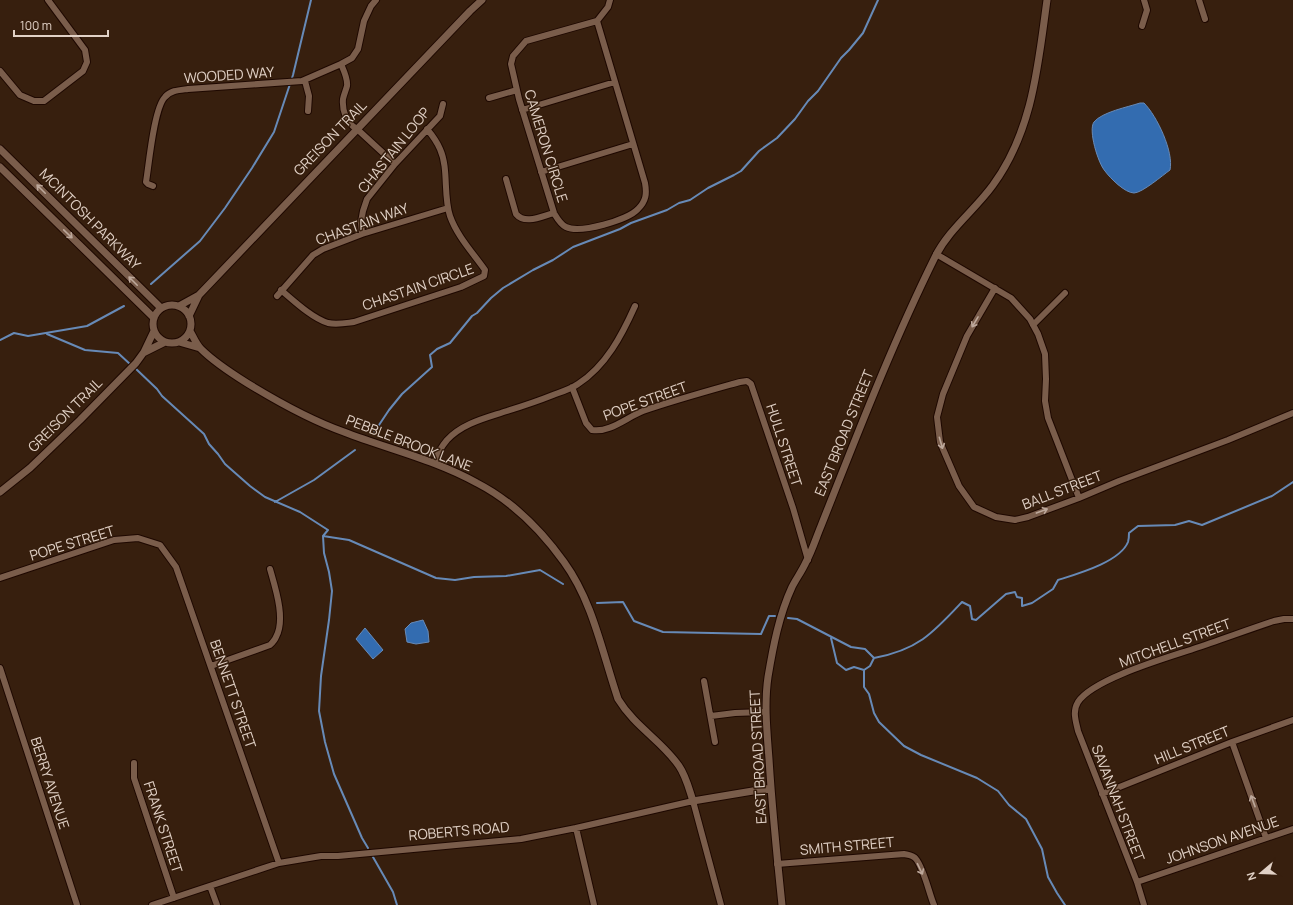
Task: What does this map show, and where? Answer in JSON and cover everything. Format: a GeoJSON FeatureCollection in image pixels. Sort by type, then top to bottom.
{"type":"FeatureCollection","features":[{"type":"Feature","properties":{"kind":"street"},"geometry":{"type":"LineString","coordinates":[[0,71],[20,95],[34,102],[44,101],[83,71],[87,62],[85,50],[48,0]]}},
{"type":"Feature","properties":{"kind":"street","name":"WOODED WAY"},"geometry":{"type":"LineString","coordinates":[[153,186],[146,182],[157,116],[161,103],[170,92],[188,88],[305,81],[352,58],[358,49],[364,20],[371,6],[376,0]]}},
{"type":"Feature","properties":{"kind":"street","name":"GREISON TRAIL"},"geometry":{"type":"LineString","coordinates":[[179,306],[199,295],[470,10],[482,0]]}},
{"type":"Feature","properties":{"kind":"street"},"geometry":{"type":"LineString","coordinates":[[597,21],[608,8],[610,0]]}},
{"type":"Feature","properties":{"kind":"street","name":"EAST BROAD STREET"},"geometry":{"type":"LineString","coordinates":[[782,905],[770,788],[766,712],[768,678],[780,618],[792,588],[808,560],[856,436],[905,318],[936,254],[943,242],[992,186],[1006,166],[1020,138],[1030,107],[1035,83],[1047,0]]}},
{"type":"Feature","properties":{"kind":"street"},"geometry":{"type":"LineString","coordinates":[[1142,26],[1147,10],[1144,0]]}},
{"type":"Feature","properties":{"kind":"street"},"geometry":{"type":"LineString","coordinates":[[1199,0],[1205,19]]}},
{"type":"Feature","properties":{"kind":"street","name":"CAMERON CIRCLE"},"geometry":{"type":"LineString","coordinates":[[597,21],[615,82],[647,193],[639,208],[630,216],[588,228],[576,229],[566,226],[559,221],[554,213],[541,172],[517,90],[511,64],[513,56],[526,41],[597,21]]}},
{"type":"Feature","properties":{"kind":"street"},"geometry":{"type":"LineString","coordinates":[[341,64],[346,77],[347,86],[343,110],[350,124],[395,164]]}},
{"type":"Feature","properties":{"kind":"street"},"geometry":{"type":"LineString","coordinates":[[305,81],[309,96],[308,111]]}},
{"type":"Feature","properties":{"kind":"street"},"geometry":{"type":"LineString","coordinates":[[522,110],[615,82]]}},
{"type":"Feature","properties":{"kind":"street"},"geometry":{"type":"LineString","coordinates":[[489,98],[517,90]]}},
{"type":"Feature","properties":{"kind":"street","name":"CHASTAIN LOOP"},"geometry":{"type":"LineString","coordinates":[[362,234],[361,222],[367,199],[395,164],[427,128],[440,116],[443,104]]}},
{"type":"Feature","properties":{"kind":"street","name":"CHASTAIN CIRCLE"},"geometry":{"type":"LineString","coordinates":[[279,293],[328,323],[339,324],[354,322],[461,287],[484,276],[485,270],[455,227],[446,200],[444,163],[441,150],[427,128]]}},
{"type":"Feature","properties":{"kind":"street"},"geometry":{"type":"LineString","coordinates":[[541,172],[634,144]]}},
{"type":"Feature","properties":{"kind":"street","name":"MCINTOSH PARKWAY"},"geometry":{"type":"LineString","coordinates":[[0,149],[161,308]]}},
{"type":"Feature","properties":{"kind":"street","name":"MCINTOSH PARKWAY"},"geometry":{"type":"LineString","coordinates":[[0,167],[154,318]]}},
{"type":"Feature","properties":{"kind":"street"},"geometry":{"type":"LineString","coordinates":[[506,180],[516,214],[519,218],[528,220],[554,213]]}},
{"type":"Feature","properties":{"kind":"street","name":"CHASTAIN WAY"},"geometry":{"type":"LineString","coordinates":[[279,293],[313,255],[323,249],[362,234],[448,208]]}},
{"type":"Feature","properties":{"kind":"street"},"geometry":{"type":"LineString","coordinates":[[936,254],[1011,298],[1021,308],[1033,325],[1045,354],[1045,401],[1048,418],[1079,498]]}},
{"type":"Feature","properties":{"kind":"street","name":"BALL STREET"},"geometry":{"type":"LineString","coordinates":[[995,288],[967,336],[943,394],[938,417],[940,442],[959,486],[974,507],[996,517],[1015,520],[1079,498],[1293,413]]}},
{"type":"Feature","properties":{"kind":"street"},"geometry":{"type":"LineString","coordinates":[[1033,325],[1065,293]]}},
{"type":"Feature","properties":{"kind":"street","name":"GREISON TRAIL"},"geometry":{"type":"LineString","coordinates":[[189,316],[199,295]]}},
{"type":"Feature","properties":{"kind":"street"},"geometry":{"type":"LineString","coordinates":[[173,304],[179,306],[187,312],[189,316],[191,321],[190,331],[184,339],[179,342],[165,342],[160,339],[154,331],[154,318],[161,308],[167,305],[173,304]]}},
{"type":"Feature","properties":{"kind":"street"},"geometry":{"type":"LineString","coordinates":[[434,463],[440,449],[448,439],[460,429],[482,419],[536,402],[579,383],[594,371],[610,352],[622,334],[635,306]]}},
{"type":"Feature","properties":{"kind":"street","name":"GREISON TRAIL"},"geometry":{"type":"LineString","coordinates":[[0,492],[30,468],[136,363],[144,352],[154,331]]}},
{"type":"Feature","properties":{"kind":"street","name":"PEBBLE BROOK LANE"},"geometry":{"type":"LineString","coordinates":[[190,331],[200,348],[225,368],[267,396],[344,432],[434,463],[477,482],[520,512],[564,561],[575,579],[590,612],[618,699],[626,712],[667,752],[679,766],[688,785],[693,801]]}},
{"type":"Feature","properties":{"kind":"street","name":"GREISON TRAIL"},"geometry":{"type":"LineString","coordinates":[[144,352],[165,342]]}},
{"type":"Feature","properties":{"kind":"street","name":"PEBBLE BROOK LANE"},"geometry":{"type":"LineString","coordinates":[[179,342],[200,348]]}},
{"type":"Feature","properties":{"kind":"street","name":"POPE STREET"},"geometry":{"type":"LineString","coordinates":[[572,387],[586,423],[592,430],[596,431],[608,428],[641,412],[671,402],[740,382],[747,381],[751,384]]}},
{"type":"Feature","properties":{"kind":"street","name":"HULL STREET"},"geometry":{"type":"LineString","coordinates":[[751,384],[793,508],[808,560]]}},
{"type":"Feature","properties":{"kind":"street","name":"POPE STREET"},"geometry":{"type":"LineString","coordinates":[[0,578],[114,540],[138,538],[152,542]]}},
{"type":"Feature","properties":{"kind":"street","name":"BENNETT STREET"},"geometry":{"type":"LineString","coordinates":[[152,542],[160,545],[176,567],[279,864]]}},
{"type":"Feature","properties":{"kind":"street"},"geometry":{"type":"LineString","coordinates":[[211,666],[270,645],[277,637],[280,618],[270,569]]}},
{"type":"Feature","properties":{"kind":"street","name":"MITCHELL STREET"},"geometry":{"type":"LineString","coordinates":[[1076,708],[1084,695],[1093,689],[1135,669],[1274,621],[1293,619]]}},
{"type":"Feature","properties":{"kind":"street","name":"BERRY AVENUE"},"geometry":{"type":"LineString","coordinates":[[0,668],[77,905]]}},
{"type":"Feature","properties":{"kind":"street"},"geometry":{"type":"LineString","coordinates":[[704,681],[715,742]]}},
{"type":"Feature","properties":{"kind":"street","name":"SAVANNAH STREET"},"geometry":{"type":"LineString","coordinates":[[1076,708],[1074,712],[1078,731],[1137,882],[1144,905]]}},
{"type":"Feature","properties":{"kind":"street"},"geometry":{"type":"LineString","coordinates":[[711,716],[735,713],[766,712]]}},
{"type":"Feature","properties":{"kind":"street","name":"HILL STREET"},"geometry":{"type":"LineString","coordinates":[[1102,794],[1232,742],[1293,720]]}},
{"type":"Feature","properties":{"kind":"street"},"geometry":{"type":"LineString","coordinates":[[1232,742],[1266,838]]}},
{"type":"Feature","properties":{"kind":"street","name":"FRANK STREET"},"geometry":{"type":"LineString","coordinates":[[134,763],[134,778],[174,898]]}},
{"type":"Feature","properties":{"kind":"street","name":"ROBERTS ROAD"},"geometry":{"type":"LineString","coordinates":[[152,905],[279,864],[321,856],[521,839],[693,801],[770,788]]}},
{"type":"Feature","properties":{"kind":"street"},"geometry":{"type":"LineString","coordinates":[[693,801],[721,905]]}},
{"type":"Feature","properties":{"kind":"street"},"geometry":{"type":"LineString","coordinates":[[576,828],[594,905]]}},
{"type":"Feature","properties":{"kind":"street","name":"JOHNSON AVENUE"},"geometry":{"type":"LineString","coordinates":[[1137,882],[1293,829]]}},
{"type":"Feature","properties":{"kind":"street","name":"SMITH STREET"},"geometry":{"type":"LineString","coordinates":[[777,864],[904,854],[910,855],[916,859],[923,872],[934,905]]}},
{"type":"Feature","properties":{"kind":"street"},"geometry":{"type":"LineString","coordinates":[[210,886],[217,905]]}},
{"type":"Feature","properties":{"kind":"water"},"geometry":{"type":"Polygon","coordinates":[[[1144,103],[1159,125],[1167,144],[1171,162],[1170,170],[1147,187],[1134,193],[1126,191],[1118,185],[1102,167],[1093,139],[1092,126],[1098,118],[1103,115],[1144,103]]]}},
{"type":"Feature","properties":{"kind":"water"},"geometry":{"type":"Polygon","coordinates":[[[423,620],[428,631],[429,642],[416,644],[407,642],[405,629],[411,623],[423,620]]]}},
{"type":"Feature","properties":{"kind":"water"},"geometry":{"type":"Polygon","coordinates":[[[365,628],[383,650],[373,659],[356,639],[365,628]]]}},
{"type":"Feature","properties":{"kind":"waterway"},"geometry":{"type":"LineString","coordinates":[[151,284],[200,241],[225,208],[274,132],[293,75],[311,0]]}},
{"type":"Feature","properties":{"kind":"waterway"},"geometry":{"type":"LineString","coordinates":[[373,434],[402,394],[432,367],[430,355],[437,349],[450,343],[472,316],[503,288],[573,247],[667,210],[679,203],[690,200],[708,188],[741,171],[759,151],[777,138],[818,91],[841,58],[863,33],[878,0]]}},
{"type":"Feature","properties":{"kind":"waterway"},"geometry":{"type":"LineString","coordinates":[[0,340],[14,333],[28,336],[87,326],[124,306]]}},
{"type":"Feature","properties":{"kind":"waterway"},"geometry":{"type":"LineString","coordinates":[[47,334],[85,350],[118,353],[131,365]]}},
{"type":"Feature","properties":{"kind":"waterway"},"geometry":{"type":"LineString","coordinates":[[135,368],[157,389],[162,396],[204,434],[209,444],[225,464],[250,486],[265,497],[300,512],[328,530],[323,536],[324,553],[332,591],[321,676],[319,711],[325,742],[334,774],[362,838],[368,848]]}},
{"type":"Feature","properties":{"kind":"waterway"},"geometry":{"type":"LineString","coordinates":[[275,502],[314,480],[355,450]]}},
{"type":"Feature","properties":{"kind":"waterway"},"geometry":{"type":"LineString","coordinates":[[788,618],[797,619],[851,647],[865,649],[874,658],[889,655],[914,645],[924,639],[962,602],[970,606],[972,619],[976,620],[1006,594],[1015,592],[1017,597],[1022,598],[1022,606],[1032,603],[1053,589],[1058,580],[1097,566],[1116,556],[1128,542],[1129,533],[1138,526],[1175,525],[1189,521],[1202,525],[1272,496],[1293,482]]}},
{"type":"Feature","properties":{"kind":"waterway"},"geometry":{"type":"LineString","coordinates":[[323,536],[349,540],[436,578],[455,580],[474,577],[506,576],[540,570],[563,584]]}},
{"type":"Feature","properties":{"kind":"waterway"},"geometry":{"type":"LineString","coordinates":[[597,603],[623,602],[634,621],[663,632],[761,634],[769,616],[775,616]]}},
{"type":"Feature","properties":{"kind":"waterway"},"geometry":{"type":"LineString","coordinates":[[831,638],[837,663],[846,670],[854,667],[864,670],[864,687],[869,694],[874,713],[879,722],[904,746],[921,755],[977,778],[998,791],[1009,805],[1026,819],[1042,849],[1048,877],[1065,905]]}},
{"type":"Feature","properties":{"kind":"waterway"},"geometry":{"type":"LineString","coordinates":[[864,670],[870,666],[874,658]]}},
{"type":"Feature","properties":{"kind":"waterway"},"geometry":{"type":"LineString","coordinates":[[373,857],[393,892],[397,905]]}}]}
